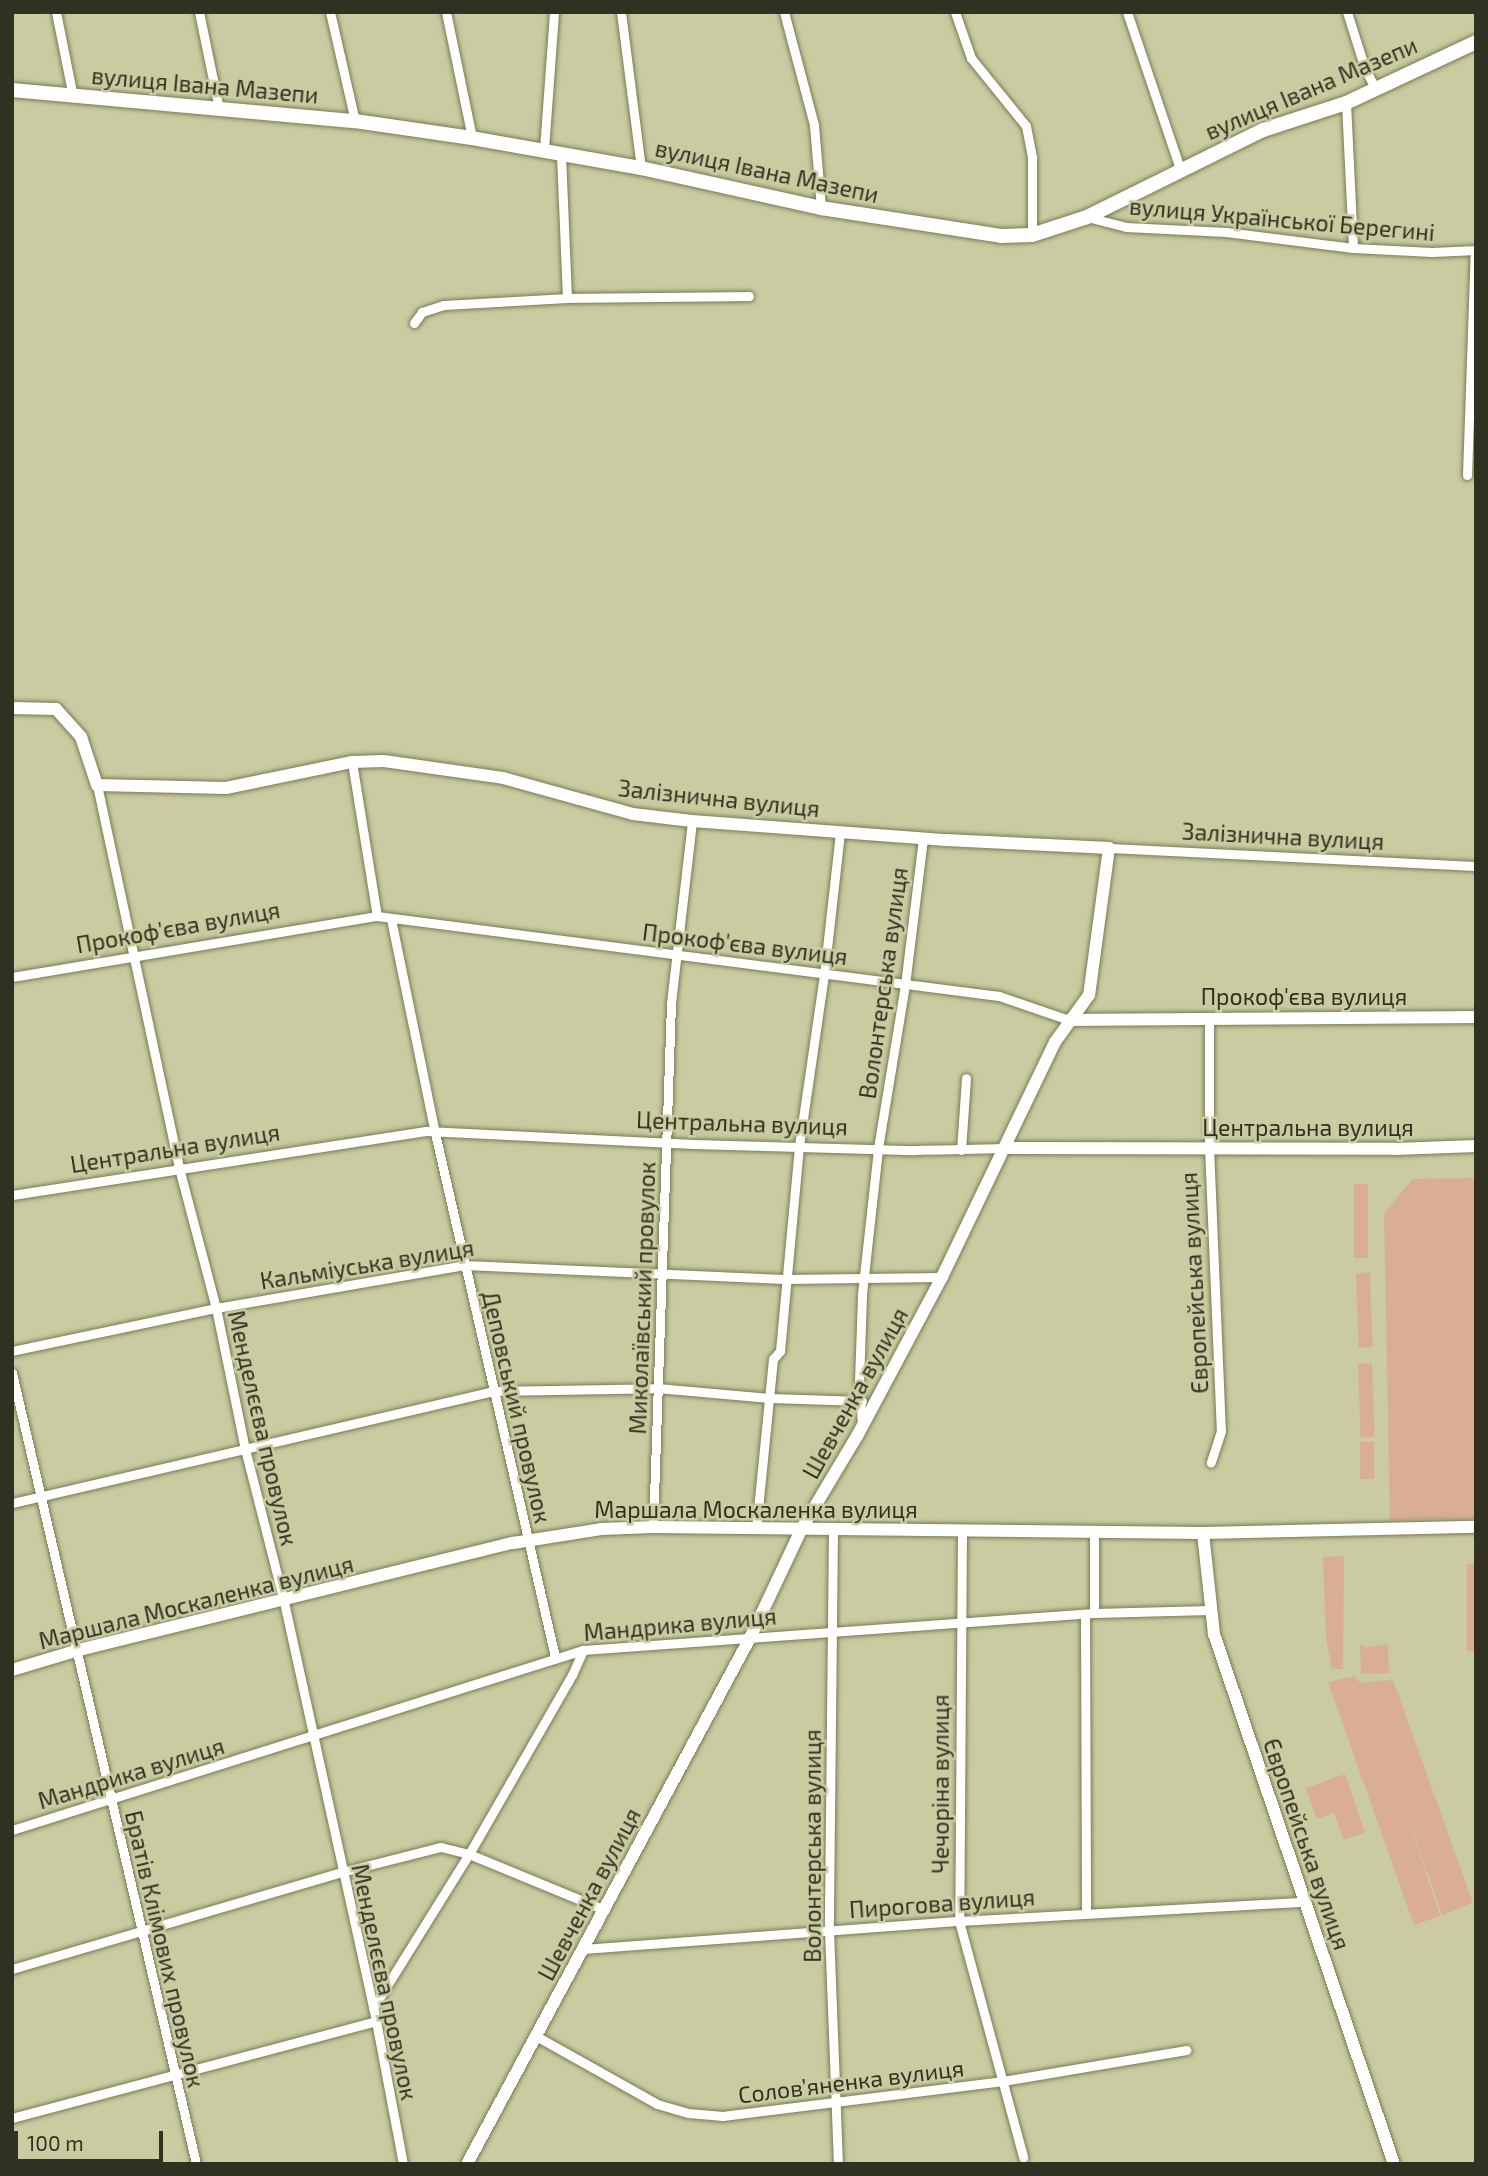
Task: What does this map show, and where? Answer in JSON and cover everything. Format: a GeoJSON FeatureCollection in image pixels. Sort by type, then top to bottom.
{"type":"FeatureCollection","features":[{"type":"Feature","properties":{"kind":"main road","name":"вулиця Івана Мазепи"},"geometry":{"type":"LineString","coordinates":[[12,90],[355,121],[561,152],[821,208],[958,231],[1001,236],[1032,235],[1087,217],[1263,130],[1346,103],[1476,42]]}},
{"type":"Feature","properties":{"kind":"street"},"geometry":{"type":"LineString","coordinates":[[56,12],[73,97]]}},
{"type":"Feature","properties":{"kind":"street"},"geometry":{"type":"LineString","coordinates":[[199,12],[219,109]]}},
{"type":"Feature","properties":{"kind":"street"},"geometry":{"type":"LineString","coordinates":[[330,12],[355,121]]}},
{"type":"Feature","properties":{"kind":"street"},"geometry":{"type":"LineString","coordinates":[[446,12],[472,138]]}},
{"type":"Feature","properties":{"kind":"street"},"geometry":{"type":"LineString","coordinates":[[544,149],[554,12]]}},
{"type":"Feature","properties":{"kind":"street"},"geometry":{"type":"LineString","coordinates":[[621,12],[641,168]]}},
{"type":"Feature","properties":{"kind":"street"},"geometry":{"type":"LineString","coordinates":[[784,12],[814,125],[821,208]]}},
{"type":"Feature","properties":{"kind":"street"},"geometry":{"type":"LineString","coordinates":[[956,12],[971,58],[1026,126],[1032,158],[1032,235]]}},
{"type":"Feature","properties":{"kind":"street"},"geometry":{"type":"LineString","coordinates":[[1127,12],[1180,169]]}},
{"type":"Feature","properties":{"kind":"street"},"geometry":{"type":"LineString","coordinates":[[1347,12],[1365,69],[1376,90]]}},
{"type":"Feature","properties":{"kind":"street"},"geometry":{"type":"LineString","coordinates":[[1346,103],[1353,248]]}},
{"type":"Feature","properties":{"kind":"street"},"geometry":{"type":"LineString","coordinates":[[561,152],[567,298]]}},
{"type":"Feature","properties":{"kind":"street","name":"вулиця Української Берегині"},"geometry":{"type":"LineString","coordinates":[[1087,217],[1126,227],[1226,232],[1353,248],[1432,252],[1475,250]]}},
{"type":"Feature","properties":{"kind":"street"},"geometry":{"type":"LineString","coordinates":[[1467,475],[1475,250]]}},
{"type":"Feature","properties":{"kind":"street"},"geometry":{"type":"LineString","coordinates":[[414,323],[422,312],[444,305],[567,298],[749,296]]}},
{"type":"Feature","properties":{"kind":"street"},"geometry":{"type":"LineString","coordinates":[[12,708],[57,709],[80,737],[97,785]]}},
{"type":"Feature","properties":{"kind":"street","name":"Залізнична вулиця"},"geometry":{"type":"LineString","coordinates":[[97,785],[226,788],[352,762],[384,761],[503,778],[607,808],[692,821],[923,838],[1476,866]]}},
{"type":"Feature","properties":{"kind":"street"},"geometry":{"type":"LineString","coordinates":[[352,762],[377,916]]}},
{"type":"Feature","properties":{"kind":"street","name":"Менделєєва провулок"},"geometry":{"type":"LineString","coordinates":[[97,785],[179,1168],[216,1308],[245,1449],[284,1602],[376,2021],[403,2164]]}},
{"type":"Feature","properties":{"kind":"street","name":"Миколаївський провулок"},"geometry":{"type":"LineString","coordinates":[[653,1527],[671,1003],[692,821]]}},
{"type":"Feature","properties":{"kind":"street"},"geometry":{"type":"LineString","coordinates":[[756,1530],[773,1359],[780,1351],[799,1146],[824,975],[840,832]]}},
{"type":"Feature","properties":{"kind":"street","name":"Волонтерська вулиця"},"geometry":{"type":"LineString","coordinates":[[863,1426],[859,1382],[864,1277],[878,1148],[905,985],[923,838]]}},
{"type":"Feature","properties":{"kind":"street","name":"Шевченка вулиця"},"geometry":{"type":"LineString","coordinates":[[467,2164],[751,1636],[802,1528],[863,1426],[942,1277],[1055,1042],[1089,995],[1110,848]]}},
{"type":"Feature","properties":{"kind":"street","name":"Прокоф'єва вулиця"},"geometry":{"type":"LineString","coordinates":[[12,977],[135,954],[377,916],[678,957],[999,996],[1069,1020],[1476,1017]]}},
{"type":"Feature","properties":{"kind":"street","name":"Деповський провулок"},"geometry":{"type":"LineString","coordinates":[[391,919],[464,1265],[555,1657]]}},
{"type":"Feature","properties":{"kind":"street","name":"Європейська вулиця"},"geometry":{"type":"LineString","coordinates":[[1209,1017],[1209,1147],[1221,1431],[1211,1462]]}},
{"type":"Feature","properties":{"kind":"street"},"geometry":{"type":"LineString","coordinates":[[961,1150],[966,1078]]}},
{"type":"Feature","properties":{"kind":"street","name":"Центральна вулиця"},"geometry":{"type":"LineString","coordinates":[[12,1195],[426,1131],[668,1143],[961,1150],[1209,1147],[1395,1149],[1476,1146]]}},
{"type":"Feature","properties":{"kind":"street","name":"Кальміуська вулиця"},"geometry":{"type":"LineString","coordinates":[[12,1351],[216,1308],[464,1265],[785,1279],[942,1277]]}},
{"type":"Feature","properties":{"kind":"street","name":"Братів Клімових провулок"},"geometry":{"type":"LineString","coordinates":[[12,1373],[38,1496],[196,2164]]}},
{"type":"Feature","properties":{"kind":"street"},"geometry":{"type":"LineString","coordinates":[[12,1503],[493,1391],[657,1388],[770,1398],[862,1401]]}},
{"type":"Feature","properties":{"kind":"street","name":"Маршала Москаленка вулиця"},"geometry":{"type":"LineString","coordinates":[[12,1670],[75,1651],[284,1602],[528,1540],[601,1529],[653,1527],[1203,1533],[1476,1527]]}},
{"type":"Feature","properties":{"kind":"street","name":"Волонтерська вулиця"},"geometry":{"type":"LineString","coordinates":[[833,1529],[829,1930],[838,2164]]}},
{"type":"Feature","properties":{"kind":"street","name":"Чечоріна вулиця"},"geometry":{"type":"LineString","coordinates":[[962,1530],[959,1921],[1023,2157]]}},
{"type":"Feature","properties":{"kind":"street"},"geometry":{"type":"LineString","coordinates":[[1086,1914],[1089,1614],[1094,1532]]}},
{"type":"Feature","properties":{"kind":"street","name":"Європейська вулиця"},"geometry":{"type":"LineString","coordinates":[[1203,1533],[1210,1610],[1217,1641],[1303,1902],[1394,2164]]}},
{"type":"Feature","properties":{"kind":"street","name":"Мандрика вулиця"},"geometry":{"type":"LineString","coordinates":[[12,1830],[312,1738],[583,1650],[1089,1614],[1210,1610]]}},
{"type":"Feature","properties":{"kind":"street"},"geometry":{"type":"LineString","coordinates":[[373,2008],[469,1854],[572,1675],[583,1650]]}},
{"type":"Feature","properties":{"kind":"street"},"geometry":{"type":"LineString","coordinates":[[12,1969],[142,1934],[342,1872],[440,1847],[469,1854],[605,1910]]}},
{"type":"Feature","properties":{"kind":"street","name":"Пирогова вулиця"},"geometry":{"type":"LineString","coordinates":[[584,1949],[959,1921],[1303,1902]]}},
{"type":"Feature","properties":{"kind":"street"},"geometry":{"type":"LineString","coordinates":[[12,2118],[376,2021]]}},
{"type":"Feature","properties":{"kind":"street","name":"Солов’яненка вулиця"},"geometry":{"type":"LineString","coordinates":[[536,2036],[657,2104],[688,2113],[723,2116],[1003,2081],[1186,2050]]}},
{"type":"Feature","properties":{"kind":"shaded area"},"geometry":{"type":"Polygon","coordinates":[[[1476,1178],[1476,1518],[1390,1520],[1384,1213],[1413,1179],[1476,1178]]]}},
{"type":"Feature","properties":{"kind":"shaded area"},"geometry":{"type":"Polygon","coordinates":[[[1354,1184],[1368,1184],[1368,1258],[1354,1258],[1354,1184]]]}},
{"type":"Feature","properties":{"kind":"shaded area"},"geometry":{"type":"Polygon","coordinates":[[[1356,1273],[1370,1273],[1373,1347],[1359,1347],[1356,1273]]]}},
{"type":"Feature","properties":{"kind":"shaded area"},"geometry":{"type":"Polygon","coordinates":[[[1358,1363],[1372,1363],[1375,1437],[1361,1437],[1358,1363]]]}},
{"type":"Feature","properties":{"kind":"shaded area"},"geometry":{"type":"Polygon","coordinates":[[[1360,1442],[1374,1442],[1374,1479],[1360,1479],[1360,1442]]]}},
{"type":"Feature","properties":{"kind":"shaded area"},"geometry":{"type":"Polygon","coordinates":[[[1344,1556],[1343,1669],[1332,1669],[1326,1638],[1323,1557],[1344,1556]]]}},
{"type":"Feature","properties":{"kind":"shaded area"},"geometry":{"type":"Polygon","coordinates":[[[1467,1564],[1476,1564],[1476,1651],[1467,1651],[1467,1564]]]}},
{"type":"Feature","properties":{"kind":"shaded area"},"geometry":{"type":"Polygon","coordinates":[[[1360,1644],[1365,1647],[1388,1644],[1389,1673],[1361,1674],[1360,1644]]]}},
{"type":"Feature","properties":{"kind":"shaded area"},"geometry":{"type":"Polygon","coordinates":[[[1355,1676],[1360,1683],[1393,1680],[1473,1903],[1442,1915],[1402,1802],[1440,1916],[1414,1925],[1328,1682],[1355,1676]]]}},
{"type":"Feature","properties":{"kind":"shaded area"},"geometry":{"type":"Polygon","coordinates":[[[1345,1774],[1365,1833],[1344,1840],[1334,1813],[1317,1819],[1306,1788],[1345,1774]]]}}]}
